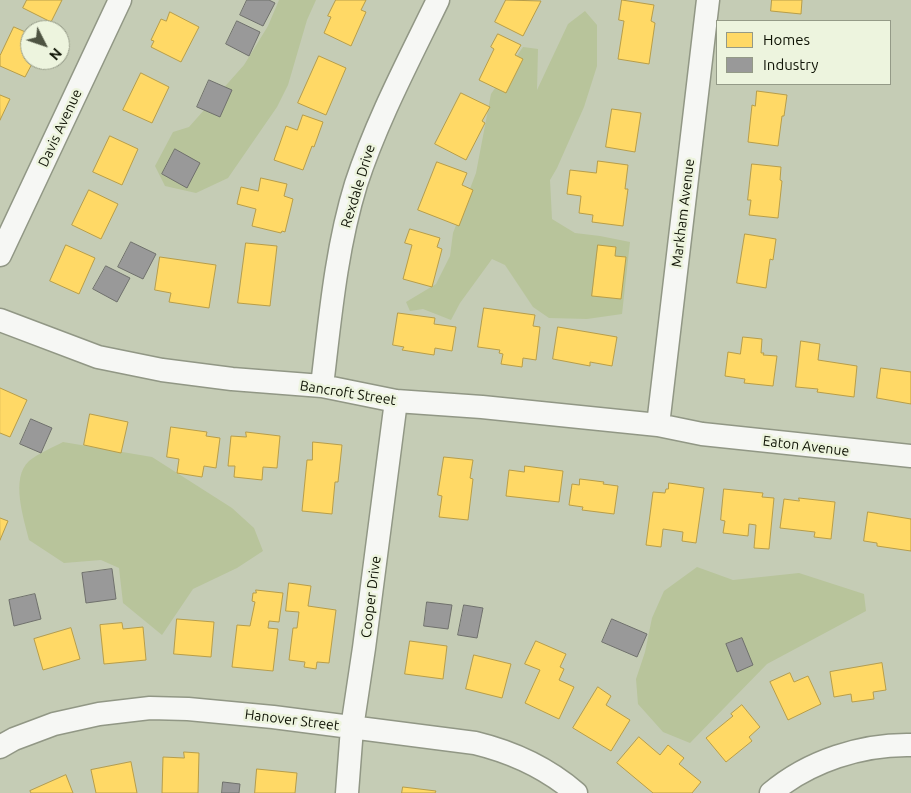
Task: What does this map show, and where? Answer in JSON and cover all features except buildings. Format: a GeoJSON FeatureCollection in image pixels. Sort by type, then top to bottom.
{"type":"FeatureCollection","features":[{"type":"Feature","properties":{"kind":"street","name":"Davis Avenue"},"geometry":{"type":"LineString","coordinates":[[0,255],[120,0]]}},
{"type":"Feature","properties":{"kind":"street","name":"Rexdale Drive"},"geometry":{"type":"LineString","coordinates":[[322,386],[341,248],[356,186],[369,147],[382,117],[438,0]]}},
{"type":"Feature","properties":{"kind":"street","name":"Markham Avenue"},"geometry":{"type":"LineString","coordinates":[[658,426],[708,0]]}},
{"type":"Feature","properties":{"kind":"street","name":"Bancroft Street"},"geometry":{"type":"LineString","coordinates":[[0,320],[98,357],[155,369],[232,379],[322,386],[396,401],[482,407],[658,426],[702,434]]}},
{"type":"Feature","properties":{"kind":"street","name":"Cooper Drive"},"geometry":{"type":"LineString","coordinates":[[347,793],[352,728],[396,401]]}},
{"type":"Feature","properties":{"kind":"street","name":"Eaton Avenue"},"geometry":{"type":"LineString","coordinates":[[702,434],[911,456]]}},
{"type":"Feature","properties":{"kind":"street","name":"Hanover Street"},"geometry":{"type":"LineString","coordinates":[[0,746],[54,724],[99,714],[150,708],[188,709],[432,736],[475,743],[500,749],[534,764],[566,784],[576,793]]}},
{"type":"Feature","properties":{"kind":"street"},"geometry":{"type":"LineString","coordinates":[[771,793],[811,768],[850,752],[873,747],[911,745]]}},
{"type":"Feature","properties":{"kind":"green space"},"geometry":{"type":"Polygon","coordinates":[[[279,0],[316,0],[307,20],[288,85],[277,107],[228,178],[196,193],[165,186],[155,166],[173,132],[189,127],[244,65],[268,26],[279,0]]]}},
{"type":"Feature","properties":{"kind":"green space"},"geometry":{"type":"Polygon","coordinates":[[[585,11],[597,25],[597,66],[584,107],[550,180],[552,219],[575,233],[630,242],[622,314],[587,319],[549,318],[533,307],[505,265],[492,259],[460,303],[451,320],[423,309],[410,311],[406,302],[436,284],[450,256],[453,233],[476,173],[491,94],[523,47],[538,49],[537,90],[568,24],[585,11]]]}},
{"type":"Feature","properties":{"kind":"green space"},"geometry":{"type":"Polygon","coordinates":[[[63,442],[152,457],[232,508],[254,528],[263,551],[237,568],[193,589],[162,635],[123,603],[119,568],[101,560],[64,563],[29,540],[19,488],[23,468],[32,458],[63,442]]]}},
{"type":"Feature","properties":{"kind":"green space"},"geometry":{"type":"Polygon","coordinates":[[[697,567],[733,580],[799,573],[864,594],[866,611],[767,664],[690,743],[663,732],[638,704],[636,679],[645,652],[652,618],[664,591],[697,567]]]}}]}
